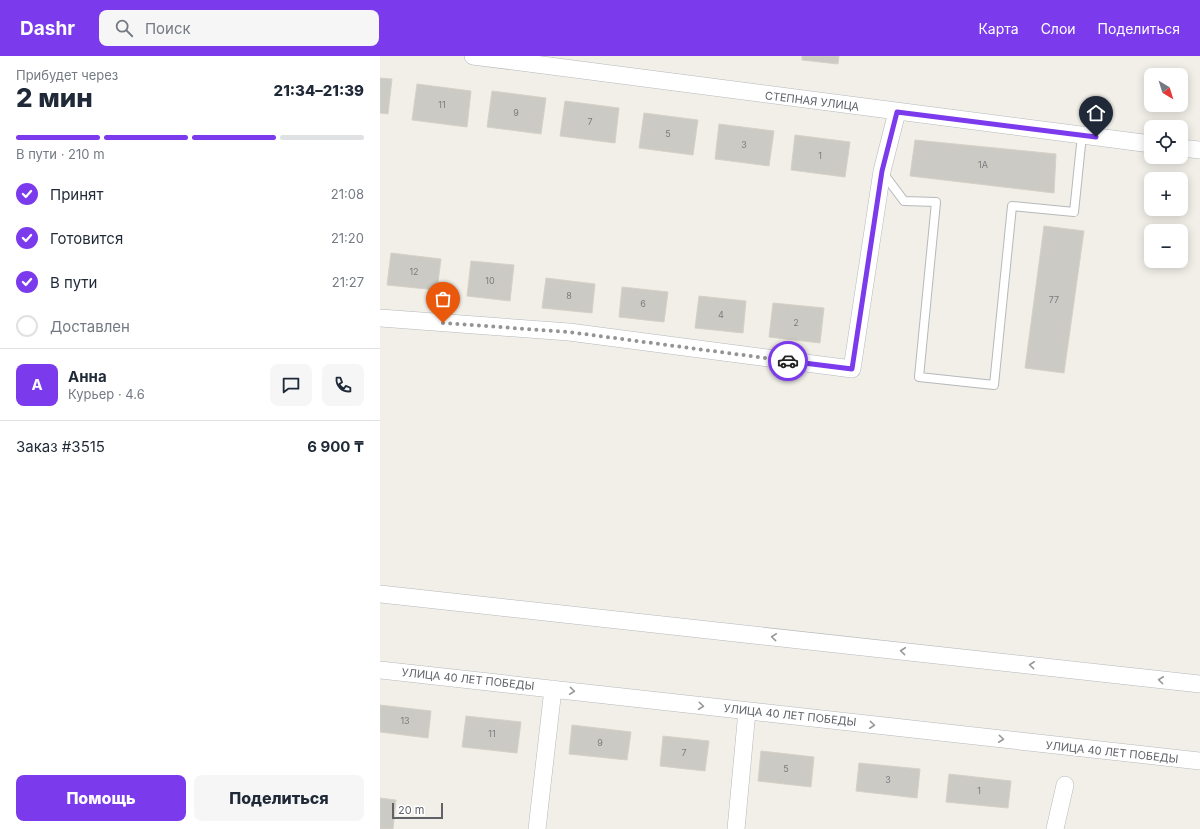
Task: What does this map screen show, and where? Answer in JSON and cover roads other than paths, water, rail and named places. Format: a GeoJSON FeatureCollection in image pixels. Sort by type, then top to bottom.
{"type":"FeatureCollection","features":[{"type":"Feature","properties":{"kind":"street","name":"СТЕПНАЯ УЛИЦА"},"geometry":{"type":"LineString","coordinates":[[473,56],[1144,143]]}},
{"type":"Feature","properties":{"kind":"street"},"geometry":{"type":"LineString","coordinates":[[380,318],[569,332],[852,369],[882,171],[897,112]]}},
{"type":"Feature","properties":{"kind":"street"},"geometry":{"type":"LineString","coordinates":[[1188,149],[1200,150]]}},
{"type":"Feature","properties":{"kind":"street"},"geometry":{"type":"LineString","coordinates":[[380,594],[1200,684]]}},
{"type":"Feature","properties":{"kind":"street","name":"УЛИЦА 40 ЛЕТ ПОБЕДЫ"},"geometry":{"type":"LineString","coordinates":[[380,670],[1200,761]]}},
{"type":"Feature","properties":{"kind":"street"},"geometry":{"type":"LineString","coordinates":[[537,829],[553,689]]}},
{"type":"Feature","properties":{"kind":"street"},"geometry":{"type":"LineString","coordinates":[[736,829],[747,711]]}},
{"type":"Feature","properties":{"kind":"street"},"geometry":{"type":"LineString","coordinates":[[1055,829],[1065,785]]}},
{"type":"Feature","properties":{"kind":"lane"},"geometry":{"type":"LineString","coordinates":[[882,171],[904,201],[936,202],[919,378],[994,385],[1012,206],[1074,212],[1082,135]]}}]}
